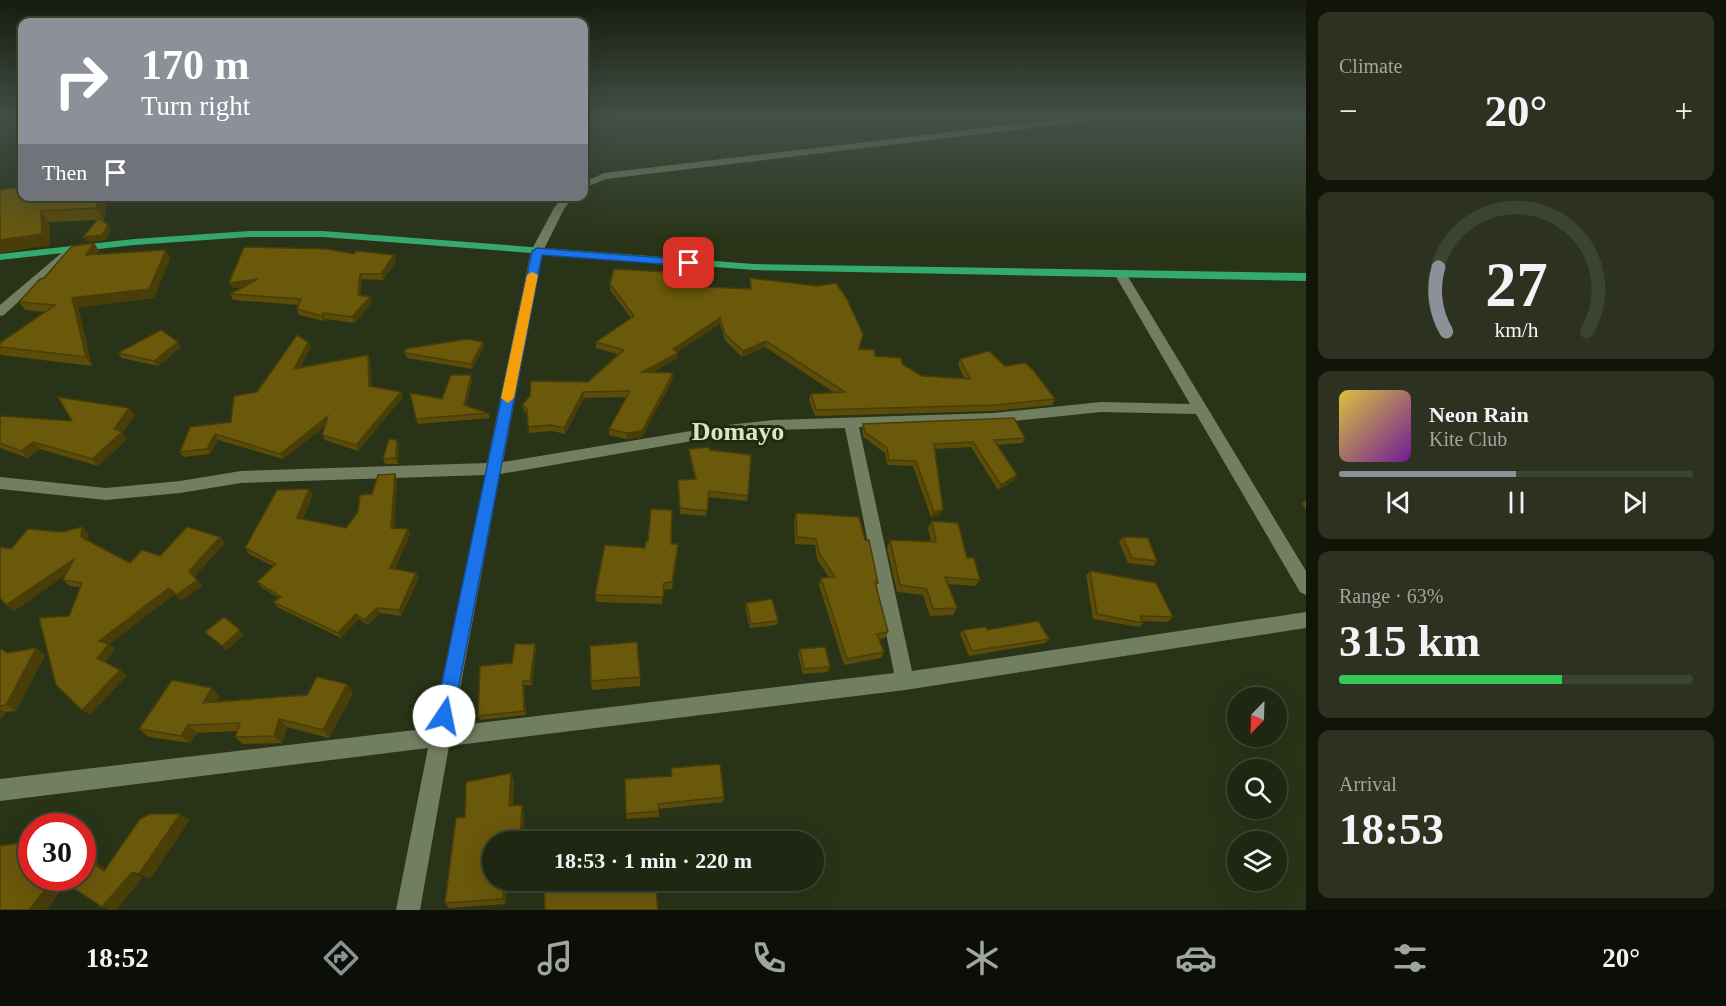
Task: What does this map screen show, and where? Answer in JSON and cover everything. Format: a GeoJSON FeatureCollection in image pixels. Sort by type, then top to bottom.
{"type":"FeatureCollection","features":[{"type":"Feature","properties":{"kind":"main road"},"geometry":{"type":"LineString","coordinates":[[0,257],[71,248],[249,234],[323,234],[754,267],[1306,277]]}},
{"type":"Feature","properties":{"kind":"street"},"geometry":{"type":"LineString","coordinates":[[588,184],[615,175],[761,157]]}},
{"type":"Feature","properties":{"kind":"street"},"geometry":{"type":"LineString","coordinates":[[408,910],[537,251],[565,201]]}},
{"type":"Feature","properties":{"kind":"street"},"geometry":{"type":"LineString","coordinates":[[0,312],[71,248]]}},
{"type":"Feature","properties":{"kind":"street"},"geometry":{"type":"LineString","coordinates":[[1121,275],[1306,587]]}},
{"type":"Feature","properties":{"kind":"street"},"geometry":{"type":"LineString","coordinates":[[0,483],[106,494],[180,487],[241,477],[494,469],[727,430],[993,418],[1101,407],[1201,409]]}},
{"type":"Feature","properties":{"kind":"street"},"geometry":{"type":"LineString","coordinates":[[851,423],[905,681]]}},
{"type":"Feature","properties":{"kind":"street"},"geometry":{"type":"LineString","coordinates":[[0,790],[440,739],[905,681],[1306,620]]}},
{"type":"Feature","properties":{"kind":"building"},"geometry":{"type":"Polygon","coordinates":[[[18,188],[18,201],[98,201],[96,208],[41,211],[42,234],[0,240],[0,190],[18,188]]]}},
{"type":"Feature","properties":{"kind":"building"},"geometry":{"type":"Polygon","coordinates":[[[99,218],[108,225],[102,235],[83,237],[99,218]]]}},
{"type":"Feature","properties":{"kind":"building"},"geometry":{"type":"Polygon","coordinates":[[[94,243],[86,255],[166,250],[149,289],[72,298],[86,357],[0,347],[0,343],[55,305],[19,302],[72,246],[94,243]]]}},
{"type":"Feature","properties":{"kind":"building"},"geometry":{"type":"Polygon","coordinates":[[[244,247],[327,249],[354,254],[356,251],[394,255],[381,274],[360,274],[358,295],[370,297],[352,317],[323,313],[322,316],[297,309],[301,299],[230,294],[258,279],[229,283],[244,247]]]}},
{"type":"Feature","properties":{"kind":"building"},"geometry":{"type":"Polygon","coordinates":[[[614,269],[684,273],[682,286],[751,289],[750,278],[818,286],[836,283],[847,299],[863,334],[859,349],[874,350],[875,356],[901,358],[902,364],[922,376],[970,379],[960,359],[989,351],[1005,366],[1025,363],[1055,399],[996,405],[816,410],[811,394],[845,392],[766,341],[743,351],[725,334],[720,318],[673,349],[678,353],[642,372],[673,373],[642,431],[626,433],[609,429],[630,391],[583,392],[564,428],[551,425],[528,427],[527,409],[522,405],[530,396],[531,381],[588,382],[624,350],[596,342],[634,316],[610,284],[614,269]]]}},
{"type":"Feature","properties":{"kind":"building"},"geometry":{"type":"Polygon","coordinates":[[[161,330],[178,342],[154,361],[118,353],[161,330]]]}},
{"type":"Feature","properties":{"kind":"building"},"geometry":{"type":"Polygon","coordinates":[[[297,335],[308,342],[294,369],[368,355],[369,386],[401,392],[356,445],[322,435],[328,416],[280,454],[215,434],[207,449],[180,452],[190,427],[231,422],[234,396],[257,392],[297,335]]]}},
{"type":"Feature","properties":{"kind":"building"},"geometry":{"type":"Polygon","coordinates":[[[467,339],[483,342],[471,364],[405,353],[405,349],[467,339]]]}},
{"type":"Feature","properties":{"kind":"building"},"geometry":{"type":"Polygon","coordinates":[[[451,375],[471,375],[464,405],[488,413],[416,419],[410,393],[442,399],[451,375]]]}},
{"type":"Feature","properties":{"kind":"building"},"geometry":{"type":"Polygon","coordinates":[[[58,397],[129,408],[114,429],[122,432],[92,459],[33,442],[21,451],[0,443],[0,416],[72,421],[58,397]]]}},
{"type":"Feature","properties":{"kind":"building"},"geometry":{"type":"Polygon","coordinates":[[[1014,418],[1025,438],[994,440],[1017,475],[1001,485],[973,442],[934,444],[943,510],[934,512],[916,461],[889,460],[887,448],[865,432],[863,424],[1014,418]]]}},
{"type":"Feature","properties":{"kind":"building"},"geometry":{"type":"Polygon","coordinates":[[[389,439],[397,440],[396,458],[383,459],[389,439]]]}},
{"type":"Feature","properties":{"kind":"building"},"geometry":{"type":"Polygon","coordinates":[[[709,447],[710,450],[751,455],[748,496],[709,491],[707,511],[680,508],[678,480],[696,479],[689,449],[709,447]]]}},
{"type":"Feature","properties":{"kind":"building"},"geometry":{"type":"Polygon","coordinates":[[[395,474],[391,528],[408,529],[390,568],[416,573],[399,610],[377,608],[364,620],[356,614],[338,633],[273,602],[281,597],[257,582],[276,564],[245,548],[277,490],[309,489],[297,518],[346,528],[358,512],[360,495],[372,494],[378,475],[395,474]]]}},
{"type":"Feature","properties":{"kind":"building"},"geometry":{"type":"Polygon","coordinates":[[[651,509],[672,510],[671,544],[678,544],[672,582],[664,583],[663,597],[595,595],[605,545],[645,548],[646,541],[648,541],[651,509]]]}},
{"type":"Feature","properties":{"kind":"building"},"geometry":{"type":"Polygon","coordinates":[[[796,513],[859,517],[865,540],[869,540],[878,583],[875,582],[888,632],[877,634],[884,652],[847,659],[821,578],[835,577],[819,553],[816,539],[797,537],[796,513]]]}},
{"type":"Feature","properties":{"kind":"building"},"geometry":{"type":"Polygon","coordinates":[[[932,521],[958,523],[967,558],[974,558],[980,580],[945,577],[957,608],[933,609],[927,589],[900,585],[890,540],[936,542],[932,521]]]}},
{"type":"Feature","properties":{"kind":"building"},"geometry":{"type":"Polygon","coordinates":[[[82,527],[81,537],[130,563],[142,550],[160,556],[187,527],[220,537],[189,571],[197,580],[176,595],[169,588],[99,641],[109,644],[97,658],[120,670],[82,710],[56,685],[39,618],[69,616],[82,583],[63,580],[74,559],[6,605],[0,598],[0,547],[11,549],[28,529],[62,532],[82,527]]]}},
{"type":"Feature","properties":{"kind":"building"},"geometry":{"type":"Polygon","coordinates":[[[1123,537],[1148,538],[1157,561],[1132,558],[1123,537]]]}},
{"type":"Feature","properties":{"kind":"building"},"geometry":{"type":"Polygon","coordinates":[[[1090,571],[1156,583],[1173,617],[1140,616],[1143,623],[1097,614],[1090,571]]]}},
{"type":"Feature","properties":{"kind":"building"},"geometry":{"type":"Polygon","coordinates":[[[772,599],[778,621],[751,624],[746,603],[772,599]]]}},
{"type":"Feature","properties":{"kind":"building"},"geometry":{"type":"Polygon","coordinates":[[[224,617],[240,630],[222,646],[205,632],[224,617]]]}},
{"type":"Feature","properties":{"kind":"building"},"geometry":{"type":"Polygon","coordinates":[[[1038,621],[1049,639],[972,651],[963,630],[986,627],[987,630],[1038,621]]]}},
{"type":"Feature","properties":{"kind":"building"},"geometry":{"type":"Polygon","coordinates":[[[637,642],[640,677],[591,681],[590,646],[637,642]]]}},
{"type":"Feature","properties":{"kind":"building"},"geometry":{"type":"Polygon","coordinates":[[[515,644],[535,644],[530,681],[523,681],[524,711],[478,716],[480,666],[512,663],[515,644]]]}},
{"type":"Feature","properties":{"kind":"building"},"geometry":{"type":"Polygon","coordinates":[[[825,647],[830,667],[804,669],[800,649],[825,647]]]}},
{"type":"Feature","properties":{"kind":"building"},"geometry":{"type":"Polygon","coordinates":[[[36,648],[6,705],[0,706],[0,649],[8,653],[36,648]]]}},
{"type":"Feature","properties":{"kind":"building"},"geometry":{"type":"Polygon","coordinates":[[[317,677],[347,684],[323,730],[279,719],[274,736],[235,737],[240,723],[188,725],[181,736],[139,729],[172,680],[212,688],[203,703],[307,695],[317,677]]]}},
{"type":"Feature","properties":{"kind":"building"},"geometry":{"type":"Polygon","coordinates":[[[720,764],[724,797],[658,804],[659,811],[626,814],[625,779],[672,776],[671,768],[720,764]]]}},
{"type":"Feature","properties":{"kind":"building"},"geometry":{"type":"Polygon","coordinates":[[[511,773],[509,806],[522,805],[521,831],[482,831],[482,891],[503,891],[503,899],[445,903],[456,818],[465,817],[466,782],[511,773]]]}},
{"type":"Feature","properties":{"kind":"building"},"geometry":{"type":"Polygon","coordinates":[[[150,814],[180,814],[139,874],[132,872],[102,907],[78,891],[96,891],[96,866],[104,871],[140,819],[150,814]]]}},
{"type":"Feature","properties":{"kind":"building"},"geometry":{"type":"Polygon","coordinates":[[[18,843],[18,891],[44,891],[29,910],[0,910],[0,846],[18,843]]]}},
{"type":"Feature","properties":{"kind":"building"},"geometry":{"type":"Polygon","coordinates":[[[544,891],[656,891],[658,910],[545,910],[544,891]]]}},
{"type":"Feature","properties":{"kind":"slow traffic"},"geometry":{"type":"LineString","coordinates":[[508,398],[532,275]]}},
{"type":"Feature","properties":{"kind":"district","name":"Domayo"},"geometry":{"type":"Point","coordinates":[738,431]}},
{"type":"Feature","properties":{"kind":"route"},"geometry":{"type":"LineString","coordinates":[[444,716],[537,251],[689,263]]}}]}
